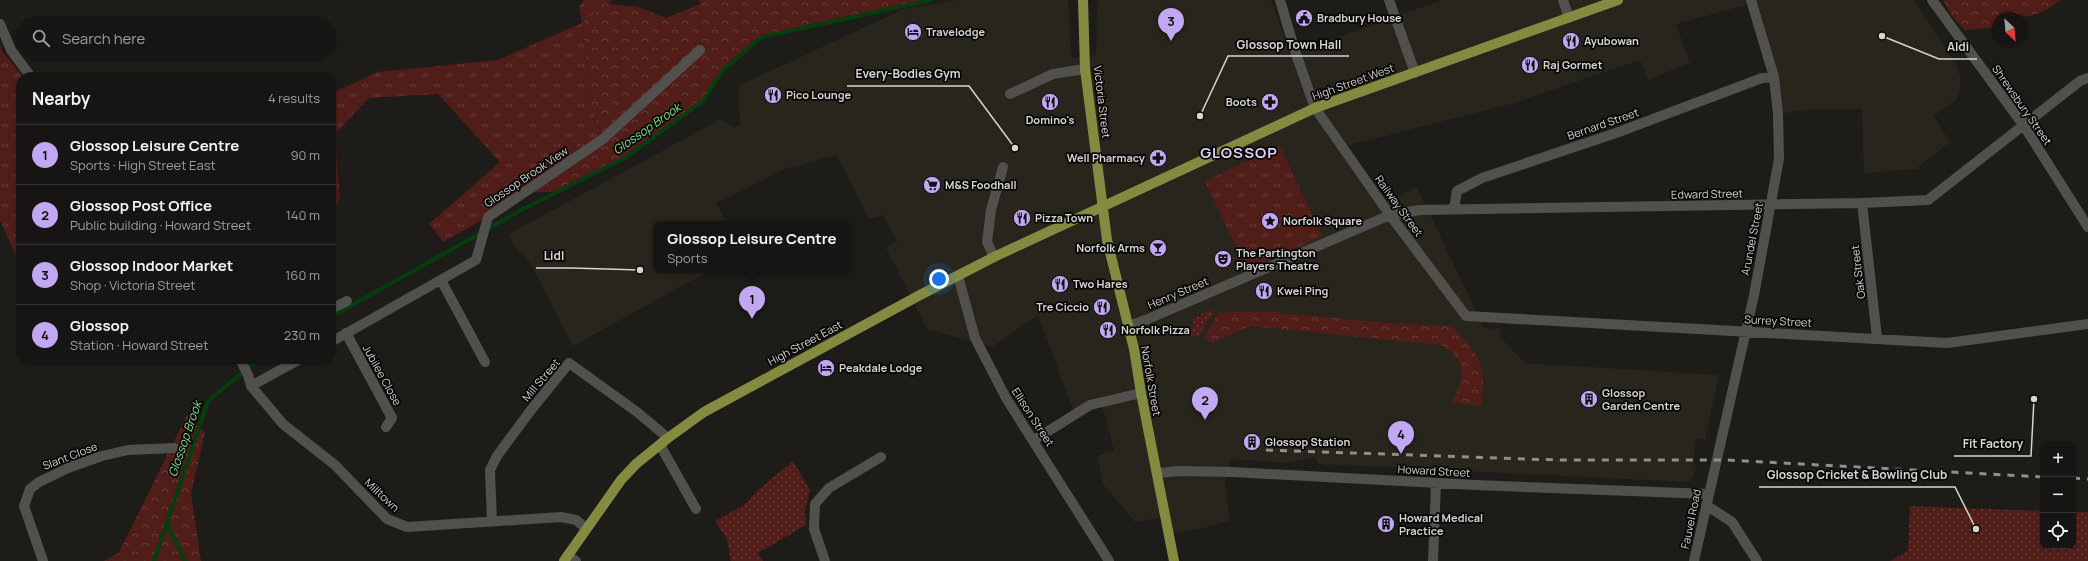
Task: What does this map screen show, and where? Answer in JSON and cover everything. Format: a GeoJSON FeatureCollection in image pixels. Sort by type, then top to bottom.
{"type":"FeatureCollection","features":[{"type":"Feature","properties":{"kind":"main road","name":"Victoria Street"},"geometry":{"type":"LineString","coordinates":[[1083,0],[1085,69],[1103,206]]}},
{"type":"Feature","properties":{"kind":"main road","name":"High Street West"},"geometry":{"type":"LineString","coordinates":[[1103,206],[1315,108],[1618,0]]}},
{"type":"Feature","properties":{"kind":"main road","name":"High Street East"},"geometry":{"type":"LineString","coordinates":[[570,559],[586,528],[621,480],[636,464],[704,412],[994,257],[1103,206]]}},
{"type":"Feature","properties":{"kind":"main road","name":"Norfolk Street"},"geometry":{"type":"LineString","coordinates":[[1103,206],[1107,240],[1129,326],[1174,561]]}},
{"type":"Feature","properties":{"kind":"street","name":"Railway Street"},"geometry":{"type":"LineString","coordinates":[[1280,0],[1295,51],[1315,108],[1390,215],[1466,316]]}},
{"type":"Feature","properties":{"kind":"street"},"geometry":{"type":"LineString","coordinates":[[1389,0],[1415,73]]}},
{"type":"Feature","properties":{"kind":"street"},"geometry":{"type":"LineString","coordinates":[[1563,0],[1569,18]]}},
{"type":"Feature","properties":{"kind":"street","name":"Arundel Street"},"geometry":{"type":"LineString","coordinates":[[1711,482],[1754,295],[1779,160],[1778,114],[1774,77],[1751,0]]}},
{"type":"Feature","properties":{"kind":"street","name":"Shrewsbury Street"},"geometry":{"type":"LineString","coordinates":[[1932,0],[2024,126],[2088,227]]}},
{"type":"Feature","properties":{"kind":"street"},"geometry":{"type":"LineString","coordinates":[[0,24],[11,50],[16,57]]}},
{"type":"Feature","properties":{"kind":"street","name":"Glossop Brook View"},"geometry":{"type":"LineString","coordinates":[[336,339],[476,260],[488,217],[603,139],[700,50]]}},
{"type":"Feature","properties":{"kind":"street"},"geometry":{"type":"LineString","coordinates":[[18,60],[27,72]]}},
{"type":"Feature","properties":{"kind":"street"},"geometry":{"type":"LineString","coordinates":[[1010,94],[1053,74],[1085,69]]}},
{"type":"Feature","properties":{"kind":"street","name":"Bernard Street"},"geometry":{"type":"LineString","coordinates":[[1454,209],[1457,191],[1482,178],[1616,133],[1762,78],[1774,77]]}},
{"type":"Feature","properties":{"kind":"street","name":"Edward Street"},"geometry":{"type":"LineString","coordinates":[[1390,215],[1420,210],[1454,209],[1771,205],[1928,200],[2080,81],[2088,78]]}},
{"type":"Feature","properties":{"kind":"street"},"geometry":{"type":"LineString","coordinates":[[994,257],[987,242],[991,210],[1003,167]]}},
{"type":"Feature","properties":{"kind":"street","name":"Oak Street"},"geometry":{"type":"LineString","coordinates":[[1862,203],[1878,338]]}},
{"type":"Feature","properties":{"kind":"street","name":"Henry Street"},"geometry":{"type":"LineString","coordinates":[[1129,326],[1390,215]]}},
{"type":"Feature","properties":{"kind":"street","name":"Ellison Street"},"geometry":{"type":"LineString","coordinates":[[958,276],[975,338],[1006,398],[1034,440],[1109,561]]}},
{"type":"Feature","properties":{"kind":"street"},"geometry":{"type":"LineString","coordinates":[[441,280],[485,362]]}},
{"type":"Feature","properties":{"kind":"street"},"geometry":{"type":"LineString","coordinates":[[336,306],[347,301]]}},
{"type":"Feature","properties":{"kind":"street","name":"Surrey Street"},"geometry":{"type":"LineString","coordinates":[[1466,316],[1745,330],[1947,343],[2088,324]]}},
{"type":"Feature","properties":{"kind":"street","name":"Jubilee Close"},"geometry":{"type":"LineString","coordinates":[[346,333],[392,418],[386,427]]}},
{"type":"Feature","properties":{"kind":"street","name":"Mill Street"},"geometry":{"type":"LineString","coordinates":[[492,522],[490,470],[497,456],[531,410],[569,363],[637,412],[664,442]]}},
{"type":"Feature","properties":{"kind":"street","name":"Milltown"},"geometry":{"type":"LineString","coordinates":[[242,364],[251,386],[283,424],[335,465],[387,519],[407,527],[561,517],[576,520],[586,528]]}},
{"type":"Feature","properties":{"kind":"street"},"geometry":{"type":"LineString","coordinates":[[251,386],[291,364]]}},
{"type":"Feature","properties":{"kind":"street"},"geometry":{"type":"LineString","coordinates":[[1034,440],[1090,405],[1141,393]]}},
{"type":"Feature","properties":{"kind":"street"},"geometry":{"type":"LineString","coordinates":[[664,442],[696,509]]}},
{"type":"Feature","properties":{"kind":"street","name":"Slant Close"},"geometry":{"type":"LineString","coordinates":[[43,561],[28,522],[24,506],[30,489],[39,482],[68,468],[102,456],[128,450],[174,448]]}},
{"type":"Feature","properties":{"kind":"street"},"geometry":{"type":"LineString","coordinates":[[825,561],[814,530],[815,504],[829,488],[880,457]]}},
{"type":"Feature","properties":{"kind":"street","name":"Howard Street"},"geometry":{"type":"LineString","coordinates":[[1158,473],[1180,470],[1436,483],[1709,494]]}},
{"type":"Feature","properties":{"kind":"street","name":"Fauvel Road"},"geometry":{"type":"LineString","coordinates":[[1694,561],[1711,482]]}},
{"type":"Feature","properties":{"kind":"street"},"geometry":{"type":"LineString","coordinates":[[1433,561],[1436,483]]}},
{"type":"Feature","properties":{"kind":"street"},"geometry":{"type":"LineString","coordinates":[[1706,506],[1732,522],[1757,561]]}},
{"type":"Feature","properties":{"kind":"shaded area"},"geometry":{"type":"Polygon","coordinates":[[[958,0],[1068,0],[1071,58],[1096,55],[1098,0],[1271,0],[1290,54],[1442,0],[1914,0],[1957,66],[1960,77],[1960,90],[1957,99],[1934,116],[1950,142],[1916,169],[1864,173],[1862,109],[1813,109],[1778,114],[1752,3],[1676,24],[1690,63],[1648,80],[1640,60],[1514,103],[1342,147],[1382,205],[1417,187],[1484,328],[1501,329],[1500,337],[1525,363],[1719,375],[1705,440],[1696,439],[1693,464],[1697,465],[1693,477],[1688,482],[1319,464],[1315,457],[1287,463],[1231,459],[1225,482],[1230,520],[1208,527],[1167,534],[1164,517],[1135,522],[1103,484],[1097,456],[1114,450],[1102,404],[1075,415],[1038,315],[992,347],[927,329],[886,248],[897,241],[883,215],[869,219],[837,155],[782,170],[716,203],[725,221],[653,221],[653,273],[706,273],[573,346],[530,263],[514,245],[509,234],[721,119],[734,128],[740,125],[738,86],[904,9],[958,0]]]}},
{"type":"Feature","properties":{"kind":"green space"},"geometry":{"type":"Polygon","coordinates":[[[584,0],[613,0],[582,23],[579,7],[584,0]]]}},
{"type":"Feature","properties":{"kind":"green space"},"geometry":{"type":"Polygon","coordinates":[[[699,0],[930,0],[802,26],[762,37],[723,70],[703,101],[625,158],[558,192],[532,192],[603,139],[591,104],[582,23],[607,4],[638,7],[666,18],[700,4],[699,0]]]}},
{"type":"Feature","properties":{"kind":"green space"},"geometry":{"type":"Polygon","coordinates":[[[1943,0],[2061,0],[2045,10],[2028,16],[2028,12],[1992,12],[1992,28],[1965,30],[1952,16],[1943,0]]]}},
{"type":"Feature","properties":{"kind":"green space"},"geometry":{"type":"Polygon","coordinates":[[[582,23],[591,104],[603,139],[532,192],[443,242],[429,224],[500,162],[438,94],[369,98],[336,133],[336,92],[377,72],[498,60],[582,23]]]}},
{"type":"Feature","properties":{"kind":"green space"},"geometry":{"type":"Polygon","coordinates":[[[0,46],[2,51],[19,72],[16,72],[16,256],[0,220],[0,46]]]}},
{"type":"Feature","properties":{"kind":"green space","name":"Norfolk Square"},"geometry":{"type":"Polygon","coordinates":[[[1280,146],[1322,236],[1247,271],[1205,181],[1280,146]]]}},
{"type":"Feature","properties":{"kind":"green space"},"geometry":{"type":"Polygon","coordinates":[[[336,147],[340,200],[336,205],[336,147]]]}},
{"type":"Feature","properties":{"kind":"green space"},"geometry":{"type":"Polygon","coordinates":[[[1211,310],[1214,311],[1198,337],[1186,336],[1184,332],[1195,326],[1192,319],[1211,310]]]}},
{"type":"Feature","properties":{"kind":"green space"},"geometry":{"type":"Polygon","coordinates":[[[1275,312],[1374,322],[1452,326],[1470,346],[1480,362],[1483,379],[1481,406],[1451,402],[1460,386],[1461,370],[1455,356],[1441,345],[1250,326],[1212,343],[1204,338],[1218,313],[1275,312]]]}},
{"type":"Feature","properties":{"kind":"green space"},"geometry":{"type":"Polygon","coordinates":[[[187,415],[205,432],[191,494],[201,561],[104,561],[119,552],[187,415]]]}},
{"type":"Feature","properties":{"kind":"green space"},"geometry":{"type":"Polygon","coordinates":[[[793,461],[810,490],[805,511],[806,525],[758,553],[763,561],[731,561],[727,539],[715,521],[744,505],[755,493],[793,461]]]}},
{"type":"Feature","properties":{"kind":"green space"},"geometry":{"type":"Polygon","coordinates":[[[1910,506],[2040,511],[2040,549],[2076,549],[2076,512],[2088,512],[2088,561],[1890,561],[1908,551],[1910,506]]]}},
{"type":"Feature","properties":{"kind":"waterway","name":"Glossop Brook"},"geometry":{"type":"LineString","coordinates":[[336,314],[527,207],[625,158],[703,101],[723,70],[762,37],[931,0]]}},
{"type":"Feature","properties":{"kind":"waterway","name":"Glossop Brook"},"geometry":{"type":"LineString","coordinates":[[154,561],[208,401],[253,364]]}},
{"type":"Feature","properties":{"kind":"waterway"},"geometry":{"type":"LineString","coordinates":[[167,523],[185,561]]}},
{"type":"Feature","properties":{"kind":"railway"},"geometry":{"type":"LineString","coordinates":[[1266,450],[1557,460],[1727,460],[2040,477]]}},
{"type":"Feature","properties":{"kind":"railway"},"geometry":{"type":"LineString","coordinates":[[2076,478],[2088,479]]}},
{"type":"Feature","properties":{"kind":"place","name":"Bradbury House"},"geometry":{"type":"Point","coordinates":[1304,18]}},
{"type":"Feature","properties":{"kind":"place","name":"Travelodge"},"geometry":{"type":"Point","coordinates":[913,32]}},
{"type":"Feature","properties":{"kind":"place","name":"Aldi"},"geometry":{"type":"Point","coordinates":[1882,36]}},
{"type":"Feature","properties":{"kind":"place","name":"Glossop Indoor Market"},"geometry":{"type":"Point","coordinates":[1171,41]}},
{"type":"Feature","properties":{"kind":"place","name":"Ayubowan"},"geometry":{"type":"Point","coordinates":[1571,41]}},
{"type":"Feature","properties":{"kind":"place","name":"Raj Gormet"},"geometry":{"type":"Point","coordinates":[1530,65]}},
{"type":"Feature","properties":{"kind":"place","name":"Pico Lounge"},"geometry":{"type":"Point","coordinates":[773,95]}},
{"type":"Feature","properties":{"kind":"place","name":"Domino's"},"geometry":{"type":"Point","coordinates":[1050,102]}},
{"type":"Feature","properties":{"kind":"place","name":"Boots"},"geometry":{"type":"Point","coordinates":[1270,102]}},
{"type":"Feature","properties":{"kind":"place","name":"Glossop Town Hall"},"geometry":{"type":"Point","coordinates":[1200,116]}},
{"type":"Feature","properties":{"kind":"place","name":"Every-Bodies Gym"},"geometry":{"type":"Point","coordinates":[1015,148]}},
{"type":"Feature","properties":{"kind":"place","name":"Well Pharmacy"},"geometry":{"type":"Point","coordinates":[1158,158]}},
{"type":"Feature","properties":{"kind":"place","name":"M&S Foodhall"},"geometry":{"type":"Point","coordinates":[932,185]}},
{"type":"Feature","properties":{"kind":"place","name":"Pizza Town"},"geometry":{"type":"Point","coordinates":[1022,218]}},
{"type":"Feature","properties":{"kind":"place","name":"Norfolk Square"},"geometry":{"type":"Point","coordinates":[1270,221]}},
{"type":"Feature","properties":{"kind":"place","name":"Norfolk Arms"},"geometry":{"type":"Point","coordinates":[1158,248]}},
{"type":"Feature","properties":{"kind":"place","name":"The Partington Players Theatre"},"geometry":{"type":"Point","coordinates":[1223,259]}},
{"type":"Feature","properties":{"kind":"place","name":"Lidl"},"geometry":{"type":"Point","coordinates":[640,270]}},
{"type":"Feature","properties":{"kind":"place","name":"Two Hares"},"geometry":{"type":"Point","coordinates":[1060,284]}},
{"type":"Feature","properties":{"kind":"place","name":"Kwei Ping"},"geometry":{"type":"Point","coordinates":[1264,291]}},
{"type":"Feature","properties":{"kind":"place","name":"Tre Ciccio"},"geometry":{"type":"Point","coordinates":[1102,307]}},
{"type":"Feature","properties":{"kind":"place","name":"Glossop Leisure Centre"},"geometry":{"type":"Point","coordinates":[752,319]}},
{"type":"Feature","properties":{"kind":"place","name":"Norfolk Pizza"},"geometry":{"type":"Point","coordinates":[1108,330]}},
{"type":"Feature","properties":{"kind":"place","name":"Peakdale Lodge"},"geometry":{"type":"Point","coordinates":[826,368]}},
{"type":"Feature","properties":{"kind":"place","name":"Glossop Garden Centre"},"geometry":{"type":"Point","coordinates":[1589,399]}},
{"type":"Feature","properties":{"kind":"place","name":"Fit Factory"},"geometry":{"type":"Point","coordinates":[2034,399]}},
{"type":"Feature","properties":{"kind":"place","name":"Glossop Post Office"},"geometry":{"type":"Point","coordinates":[1205,420]}},
{"type":"Feature","properties":{"kind":"place","name":"Glossop Station"},"geometry":{"type":"Point","coordinates":[1252,442]}},
{"type":"Feature","properties":{"kind":"place","name":"Glossop"},"geometry":{"type":"Point","coordinates":[1401,454]}},
{"type":"Feature","properties":{"kind":"place","name":"Howard Medical Practice"},"geometry":{"type":"Point","coordinates":[1386,524]}},
{"type":"Feature","properties":{"kind":"place","name":"Glossop Cricket & Bowling Club"},"geometry":{"type":"Point","coordinates":[1976,529]}},
{"type":"Feature","properties":{"kind":"district","name":"GLOSSOP"},"geometry":{"type":"Point","coordinates":[1239,153]}}]}
